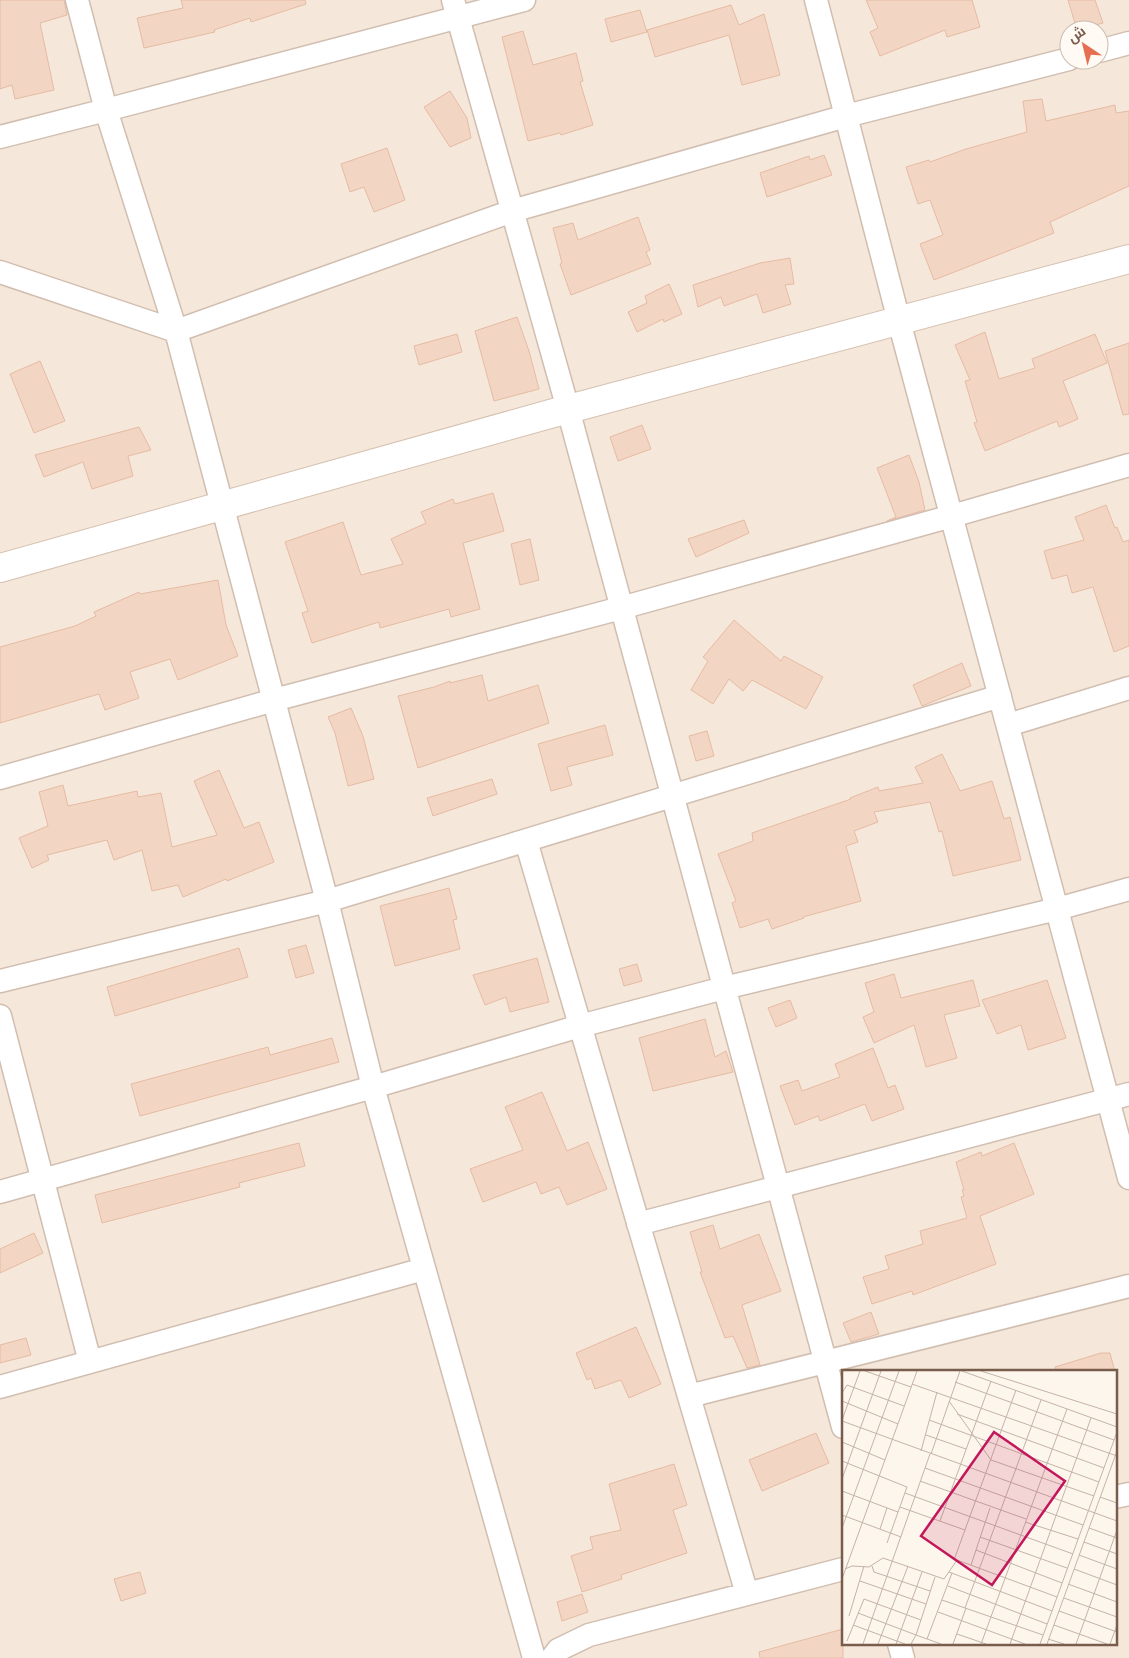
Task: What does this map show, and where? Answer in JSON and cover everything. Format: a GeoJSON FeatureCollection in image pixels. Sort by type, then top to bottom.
{"type":"FeatureCollection","features":[{"type":"Feature","properties":{"kind":"street"},"geometry":{"type":"LineString","coordinates":[[77,0],[106,110],[176,331],[327,901],[373,1087],[534,1658]]}},
{"type":"Feature","properties":{"kind":"street"},"geometry":{"type":"LineString","coordinates":[[0,137],[106,110],[455,9],[524,0]]}},
{"type":"Feature","properties":{"kind":"street"},"geometry":{"type":"LineString","coordinates":[[816,0],[1057,909],[1118,1097],[1129,1178]]}},
{"type":"Feature","properties":{"kind":"street"},"geometry":{"type":"LineString","coordinates":[[455,9],[568,409],[842,1423]]}},
{"type":"Feature","properties":{"kind":"street"},"geometry":{"type":"LineString","coordinates":[[1109,48],[1129,43]]}},
{"type":"Feature","properties":{"kind":"street"},"geometry":{"type":"LineString","coordinates":[[0,272],[176,331],[512,211],[846,116],[1059,61]]}},
{"type":"Feature","properties":{"kind":"street"},"geometry":{"type":"LineString","coordinates":[[0,568],[568,409],[1129,259]]}},
{"type":"Feature","properties":{"kind":"street"},"geometry":{"type":"LineString","coordinates":[[0,778],[274,700],[621,608],[1129,465]]}},
{"type":"Feature","properties":{"kind":"street"},"geometry":{"type":"LineString","coordinates":[[1008,725],[1129,688]]}},
{"type":"Feature","properties":{"kind":"street"},"geometry":{"type":"LineString","coordinates":[[0,981],[327,901],[1000,696]]}},
{"type":"Feature","properties":{"kind":"street"},"geometry":{"type":"LineString","coordinates":[[526,841],[746,1594]]}},
{"type":"Feature","properties":{"kind":"street"},"geometry":{"type":"LineString","coordinates":[[0,1192],[373,1087],[580,1026],[724,988],[1057,909],[1129,889]]}},
{"type":"Feature","properties":{"kind":"street"},"geometry":{"type":"LineString","coordinates":[[0,1016],[90,1362]]}},
{"type":"Feature","properties":{"kind":"street"},"geometry":{"type":"LineString","coordinates":[[638,1224],[1118,1097]]}},
{"type":"Feature","properties":{"kind":"street"},"geometry":{"type":"LineString","coordinates":[[0,1387],[424,1269]]}},
{"type":"Feature","properties":{"kind":"street"},"geometry":{"type":"LineString","coordinates":[[689,1396],[1129,1286]]}},
{"type":"Feature","properties":{"kind":"street"},"geometry":{"type":"LineString","coordinates":[[1116,1497],[1129,1494]]}},
{"type":"Feature","properties":{"kind":"street"},"geometry":{"type":"LineString","coordinates":[[552,1658],[558,1650],[589,1635],[842,1569]]}},
{"type":"Feature","properties":{"kind":"shaded area"},"geometry":{"type":"Polygon","coordinates":[[[0,0],[1129,0],[1129,1658],[0,1658],[0,0]]]}},
{"type":"Feature","properties":{"kind":"building"},"geometry":{"type":"Polygon","coordinates":[[[0,0],[64,0],[67,15],[40,23],[54,90],[15,99],[12,85],[0,89],[0,0]]]}},
{"type":"Feature","properties":{"kind":"building"},"geometry":{"type":"Polygon","coordinates":[[[181,0],[305,0],[306,4],[251,22],[250,18],[214,30],[215,32],[144,48],[137,18],[183,8],[181,0]]]}},
{"type":"Feature","properties":{"kind":"building"},"geometry":{"type":"Polygon","coordinates":[[[866,0],[972,0],[980,27],[947,37],[945,30],[880,56],[870,32],[878,28],[866,0]]]}},
{"type":"Feature","properties":{"kind":"building"},"geometry":{"type":"Polygon","coordinates":[[[1068,0],[1095,0],[1102,20],[1074,20],[1068,0]]]}},
{"type":"Feature","properties":{"kind":"building"},"geometry":{"type":"Polygon","coordinates":[[[731,5],[739,25],[764,14],[780,75],[742,85],[729,35],[655,57],[647,30],[731,5]]]}},
{"type":"Feature","properties":{"kind":"building"},"geometry":{"type":"Polygon","coordinates":[[[640,10],[647,32],[611,42],[605,19],[640,10]]]}},
{"type":"Feature","properties":{"kind":"building"},"geometry":{"type":"Polygon","coordinates":[[[523,31],[533,65],[576,53],[583,81],[580,82],[593,125],[561,135],[560,133],[528,141],[502,37],[523,31]]]}},
{"type":"Feature","properties":{"kind":"building"},"geometry":{"type":"Polygon","coordinates":[[[450,91],[467,118],[471,138],[450,147],[424,107],[450,91]]]}},
{"type":"Feature","properties":{"kind":"building"},"geometry":{"type":"Polygon","coordinates":[[[1042,99],[1046,121],[1115,105],[1116,113],[1129,111],[1129,186],[1050,222],[1054,233],[934,280],[920,244],[943,235],[930,200],[918,204],[906,167],[929,160],[930,162],[966,149],[1027,132],[1023,101],[1042,99]]]}},
{"type":"Feature","properties":{"kind":"building"},"geometry":{"type":"Polygon","coordinates":[[[387,148],[405,200],[374,212],[364,187],[350,192],[341,164],[387,148]]]}},
{"type":"Feature","properties":{"kind":"building"},"geometry":{"type":"Polygon","coordinates":[[[824,155],[832,175],[767,197],[760,173],[809,156],[810,160],[824,155]]]}},
{"type":"Feature","properties":{"kind":"building"},"geometry":{"type":"Polygon","coordinates":[[[638,217],[650,250],[646,252],[651,264],[571,295],[560,264],[562,263],[553,228],[573,223],[578,240],[638,217]]]}},
{"type":"Feature","properties":{"kind":"building"},"geometry":{"type":"Polygon","coordinates":[[[790,258],[794,284],[785,285],[791,304],[763,313],[757,294],[724,306],[721,297],[698,307],[693,285],[760,263],[790,258]]]}},
{"type":"Feature","properties":{"kind":"building"},"geometry":{"type":"Polygon","coordinates":[[[669,284],[682,314],[664,322],[663,319],[637,332],[628,312],[647,303],[645,296],[669,284]]]}},
{"type":"Feature","properties":{"kind":"building"},"geometry":{"type":"Polygon","coordinates":[[[517,317],[529,351],[539,389],[494,401],[475,331],[517,317]]]}},
{"type":"Feature","properties":{"kind":"building"},"geometry":{"type":"Polygon","coordinates":[[[985,332],[999,379],[1035,368],[1032,359],[1095,334],[1107,363],[1063,381],[1078,419],[1059,427],[1057,421],[985,451],[974,423],[977,422],[965,381],[970,380],[955,345],[985,332]]]}},
{"type":"Feature","properties":{"kind":"building"},"geometry":{"type":"Polygon","coordinates":[[[457,334],[462,352],[419,365],[414,346],[457,334]]]}},
{"type":"Feature","properties":{"kind":"building"},"geometry":{"type":"Polygon","coordinates":[[[1129,343],[1129,414],[1123,415],[1105,351],[1129,343]]]}},
{"type":"Feature","properties":{"kind":"building"},"geometry":{"type":"Polygon","coordinates":[[[40,361],[65,421],[34,433],[10,374],[40,361]]]}},
{"type":"Feature","properties":{"kind":"building"},"geometry":{"type":"Polygon","coordinates":[[[642,425],[651,449],[618,461],[610,437],[642,425]]]}},
{"type":"Feature","properties":{"kind":"building"},"geometry":{"type":"Polygon","coordinates":[[[139,427],[151,450],[128,456],[133,476],[92,489],[83,462],[44,477],[35,455],[139,427]]]}},
{"type":"Feature","properties":{"kind":"building"},"geometry":{"type":"Polygon","coordinates":[[[909,455],[919,482],[925,510],[887,521],[896,517],[877,468],[909,455]]]}},
{"type":"Feature","properties":{"kind":"building"},"geometry":{"type":"Polygon","coordinates":[[[493,493],[504,531],[463,543],[480,609],[451,617],[449,609],[380,628],[379,622],[312,643],[302,613],[308,611],[285,542],[343,522],[361,575],[403,564],[391,539],[426,523],[421,512],[453,499],[455,504],[493,493]]]}},
{"type":"Feature","properties":{"kind":"building"},"geometry":{"type":"Polygon","coordinates":[[[1106,505],[1123,542],[1129,540],[1129,646],[1114,652],[1093,587],[1072,593],[1067,575],[1052,579],[1044,551],[1084,540],[1075,517],[1106,505]]]}},
{"type":"Feature","properties":{"kind":"building"},"geometry":{"type":"Polygon","coordinates":[[[744,520],[749,533],[696,557],[688,539],[744,520]]]}},
{"type":"Feature","properties":{"kind":"building"},"geometry":{"type":"Polygon","coordinates":[[[530,539],[539,580],[520,585],[511,544],[530,539]]]}},
{"type":"Feature","properties":{"kind":"building"},"geometry":{"type":"Polygon","coordinates":[[[218,580],[226,625],[238,656],[178,680],[170,659],[130,672],[139,698],[105,710],[99,694],[0,723],[0,647],[75,626],[96,616],[94,612],[139,592],[140,594],[218,580]]]}},
{"type":"Feature","properties":{"kind":"building"},"geometry":{"type":"Polygon","coordinates":[[[734,620],[781,661],[784,656],[823,677],[806,709],[752,680],[743,691],[729,679],[713,704],[691,690],[708,661],[703,657],[734,620]]]}},
{"type":"Feature","properties":{"kind":"building"},"geometry":{"type":"Polygon","coordinates":[[[962,663],[971,686],[922,706],[913,685],[962,663]]]}},
{"type":"Feature","properties":{"kind":"building"},"geometry":{"type":"Polygon","coordinates":[[[482,675],[488,701],[538,685],[549,723],[418,768],[398,696],[450,681],[450,683],[482,675]]]}},
{"type":"Feature","properties":{"kind":"building"},"geometry":{"type":"Polygon","coordinates":[[[351,708],[363,736],[374,779],[348,786],[335,733],[328,717],[351,708]]]}},
{"type":"Feature","properties":{"kind":"building"},"geometry":{"type":"Polygon","coordinates":[[[605,725],[613,755],[567,767],[572,785],[551,791],[538,744],[605,725]]]}},
{"type":"Feature","properties":{"kind":"building"},"geometry":{"type":"Polygon","coordinates":[[[707,731],[714,756],[696,761],[689,736],[707,731]]]}},
{"type":"Feature","properties":{"kind":"building"},"geometry":{"type":"Polygon","coordinates":[[[942,754],[960,791],[992,781],[1004,819],[1010,817],[1021,860],[953,876],[942,831],[939,832],[930,802],[874,812],[878,822],[854,831],[858,842],[846,846],[861,901],[803,917],[772,929],[768,919],[740,928],[732,903],[736,901],[718,854],[753,841],[752,833],[851,799],[878,787],[879,791],[923,783],[915,767],[942,754]]]}},
{"type":"Feature","properties":{"kind":"building"},"geometry":{"type":"Polygon","coordinates":[[[219,770],[244,828],[259,822],[274,862],[183,897],[178,885],[152,891],[142,850],[114,860],[107,840],[47,855],[49,860],[32,868],[19,838],[48,826],[39,792],[63,785],[68,806],[137,791],[138,797],[161,793],[172,847],[217,835],[194,781],[219,770]]]}},
{"type":"Feature","properties":{"kind":"building"},"geometry":{"type":"Polygon","coordinates":[[[492,779],[497,794],[433,816],[427,798],[492,779]]]}},
{"type":"Feature","properties":{"kind":"building"},"geometry":{"type":"Polygon","coordinates":[[[449,888],[457,919],[453,920],[460,949],[395,966],[380,906],[449,888]]]}},
{"type":"Feature","properties":{"kind":"building"},"geometry":{"type":"Polygon","coordinates":[[[306,945],[314,973],[296,978],[288,950],[306,945]]]}},
{"type":"Feature","properties":{"kind":"building"},"geometry":{"type":"Polygon","coordinates":[[[239,948],[248,977],[115,1016],[107,987],[239,948]]]}},
{"type":"Feature","properties":{"kind":"building"},"geometry":{"type":"Polygon","coordinates":[[[537,958],[549,1002],[510,1012],[506,997],[485,1005],[473,975],[537,958]]]}},
{"type":"Feature","properties":{"kind":"building"},"geometry":{"type":"Polygon","coordinates":[[[637,964],[642,981],[624,986],[619,969],[637,964]]]}},
{"type":"Feature","properties":{"kind":"building"},"geometry":{"type":"Polygon","coordinates":[[[894,974],[901,998],[973,980],[980,1006],[944,1015],[957,1058],[926,1067],[914,1025],[874,1043],[863,1017],[874,1012],[865,983],[894,974]]]}},
{"type":"Feature","properties":{"kind":"building"},"geometry":{"type":"Polygon","coordinates":[[[1047,980],[1066,1038],[1028,1050],[1021,1025],[997,1034],[982,1000],[1047,980]]]}},
{"type":"Feature","properties":{"kind":"building"},"geometry":{"type":"Polygon","coordinates":[[[790,1000],[797,1018],[776,1027],[768,1008],[790,1000]]]}},
{"type":"Feature","properties":{"kind":"building"},"geometry":{"type":"Polygon","coordinates":[[[705,1019],[715,1057],[726,1051],[733,1072],[653,1091],[639,1038],[705,1019]]]}},
{"type":"Feature","properties":{"kind":"building"},"geometry":{"type":"Polygon","coordinates":[[[332,1038],[339,1062],[140,1116],[131,1084],[268,1047],[270,1055],[332,1038]]]}},
{"type":"Feature","properties":{"kind":"building"},"geometry":{"type":"Polygon","coordinates":[[[873,1048],[888,1088],[895,1085],[904,1109],[872,1121],[865,1104],[820,1121],[818,1116],[795,1125],[780,1086],[798,1080],[802,1091],[840,1077],[835,1064],[873,1048]]]}},
{"type":"Feature","properties":{"kind":"building"},"geometry":{"type":"Polygon","coordinates":[[[542,1092],[567,1151],[588,1142],[607,1189],[567,1205],[559,1187],[541,1194],[536,1182],[483,1202],[470,1169],[523,1150],[505,1107],[542,1092]]]}},
{"type":"Feature","properties":{"kind":"building"},"geometry":{"type":"Polygon","coordinates":[[[299,1143],[305,1166],[239,1183],[240,1187],[102,1223],[95,1195],[299,1143]]]}},
{"type":"Feature","properties":{"kind":"building"},"geometry":{"type":"Polygon","coordinates":[[[1014,1143],[1034,1194],[980,1216],[996,1264],[913,1295],[912,1291],[872,1304],[863,1277],[889,1269],[885,1256],[923,1244],[920,1231],[967,1218],[961,1197],[964,1196],[962,1190],[964,1190],[956,1162],[981,1152],[982,1156],[1014,1143]]]}},
{"type":"Feature","properties":{"kind":"building"},"geometry":{"type":"Polygon","coordinates":[[[713,1225],[720,1249],[759,1234],[781,1291],[742,1305],[760,1365],[747,1368],[733,1336],[725,1338],[700,1272],[702,1272],[690,1232],[713,1225]]]}},
{"type":"Feature","properties":{"kind":"building"},"geometry":{"type":"Polygon","coordinates":[[[34,1233],[43,1253],[0,1273],[0,1249],[34,1233]]]}},
{"type":"Feature","properties":{"kind":"building"},"geometry":{"type":"Polygon","coordinates":[[[871,1312],[879,1334],[851,1342],[843,1323],[871,1312]]]}},
{"type":"Feature","properties":{"kind":"building"},"geometry":{"type":"Polygon","coordinates":[[[636,1327],[661,1384],[629,1398],[621,1380],[595,1389],[591,1378],[587,1380],[576,1353],[636,1327]]]}},
{"type":"Feature","properties":{"kind":"building"},"geometry":{"type":"Polygon","coordinates":[[[26,1338],[31,1355],[0,1363],[0,1345],[26,1338]]]}},
{"type":"Feature","properties":{"kind":"building"},"geometry":{"type":"Polygon","coordinates":[[[1101,1353],[1110,1353],[1114,1370],[1056,1370],[1055,1367],[1101,1353]]]}},
{"type":"Feature","properties":{"kind":"building"},"geometry":{"type":"Polygon","coordinates":[[[816,1433],[829,1463],[762,1491],[749,1460],[816,1433]]]}},
{"type":"Feature","properties":{"kind":"building"},"geometry":{"type":"Polygon","coordinates":[[[674,1464],[687,1505],[673,1510],[687,1553],[621,1575],[622,1579],[582,1592],[571,1556],[593,1549],[590,1537],[621,1530],[609,1484],[674,1464]]]}},
{"type":"Feature","properties":{"kind":"building"},"geometry":{"type":"Polygon","coordinates":[[[140,1572],[146,1593],[121,1601],[114,1579],[140,1572]]]}},
{"type":"Feature","properties":{"kind":"building"},"geometry":{"type":"Polygon","coordinates":[[[582,1594],[588,1612],[562,1621],[557,1602],[582,1594]]]}},
{"type":"Feature","properties":{"kind":"building"},"geometry":{"type":"Polygon","coordinates":[[[842,1629],[843,1658],[760,1658],[759,1652],[842,1629]]]}}]}
